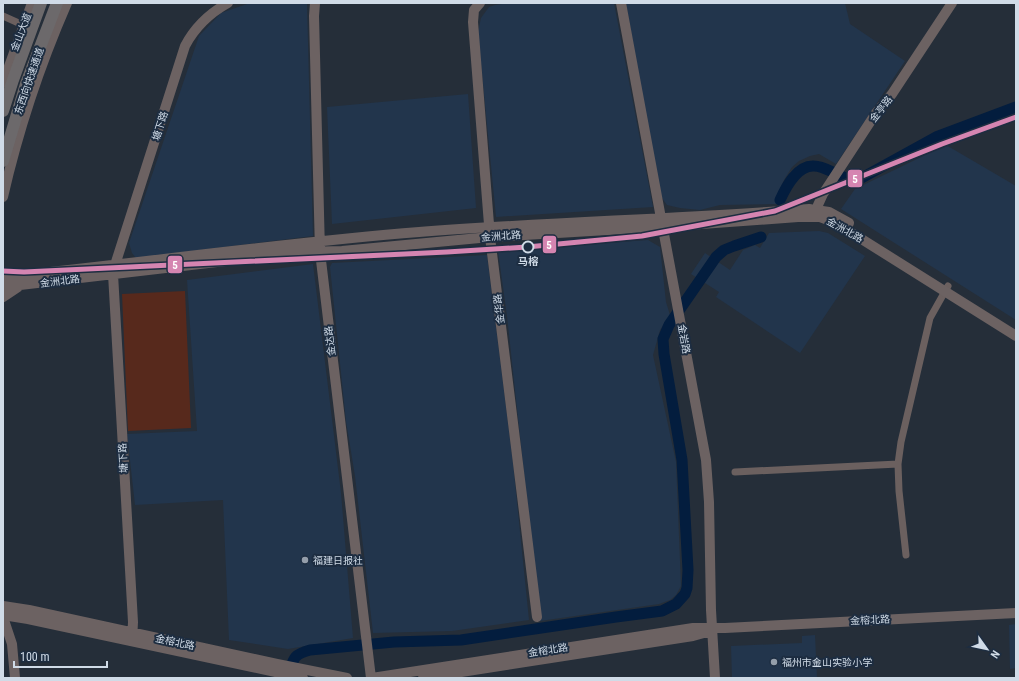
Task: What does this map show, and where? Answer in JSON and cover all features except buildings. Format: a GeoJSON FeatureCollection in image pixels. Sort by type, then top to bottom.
{"type":"FeatureCollection","features":[{"type":"Feature","properties":{"kind":"highway","name":"东西向快速通道"},"geometry":{"type":"LineString","coordinates":[[3,111],[12,80],[41,3]]}},
{"type":"Feature","properties":{"kind":"highway","name":"东西向快速通道"},"geometry":{"type":"LineString","coordinates":[[3,161],[26,84],[57,3]]}},
{"type":"Feature","properties":{"kind":"street","name":"金山大道"},"geometry":{"type":"LineString","coordinates":[[3,83],[32,3]]}},
{"type":"Feature","properties":{"kind":"street"},"geometry":{"type":"LineString","coordinates":[[3,196],[6,174],[35,85],[67,3]]}},
{"type":"Feature","properties":{"kind":"street","name":"塘下路"},"geometry":{"type":"LineString","coordinates":[[132,637],[114,270],[185,46],[193,33],[206,19],[228,3]]}},
{"type":"Feature","properties":{"kind":"street","name":"金达路"},"geometry":{"type":"LineString","coordinates":[[315,3],[314,24],[319,241],[365,635],[372,678]]}},
{"type":"Feature","properties":{"kind":"street","name":"金华路"},"geometry":{"type":"LineString","coordinates":[[480,3],[474,10],[473,22],[490,232],[537,617]]}},
{"type":"Feature","properties":{"kind":"street","name":"金岩路"},"geometry":{"type":"LineString","coordinates":[[620,3],[677,300],[707,469],[710,516],[712,629],[715,678]]}},
{"type":"Feature","properties":{"kind":"street","name":"金亭路"},"geometry":{"type":"LineString","coordinates":[[815,213],[820,199],[876,113],[892,94],[952,3]]}},
{"type":"Feature","properties":{"kind":"street"},"geometry":{"type":"LineString","coordinates":[[3,16],[23,25]]}},
{"type":"Feature","properties":{"kind":"street","name":"金洲北路"},"geometry":{"type":"LineString","coordinates":[[3,287],[319,241],[815,213],[836,223],[1016,329]]}},
{"type":"Feature","properties":{"kind":"street","name":"金洲北路"},"geometry":{"type":"LineString","coordinates":[[3,277],[114,270],[304,252],[320,252],[490,232]]}},
{"type":"Feature","properties":{"kind":"street"},"geometry":{"type":"LineString","coordinates":[[3,297],[21,285]]}},
{"type":"Feature","properties":{"kind":"street"},"geometry":{"type":"LineString","coordinates":[[906,555],[899,491],[898,464],[901,442],[930,318],[946,288]]}},
{"type":"Feature","properties":{"kind":"street","name":"金洲北路"},"geometry":{"type":"LineString","coordinates":[[946,288],[1016,336]]}},
{"type":"Feature","properties":{"kind":"street"},"geometry":{"type":"LineString","coordinates":[[735,472],[898,464]]}},
{"type":"Feature","properties":{"kind":"street","name":"金榕北路"},"geometry":{"type":"LineString","coordinates":[[3,606],[29,610],[132,637]]}},
{"type":"Feature","properties":{"kind":"street","name":"金榕北路"},"geometry":{"type":"LineString","coordinates":[[372,678],[692,628],[712,629],[1016,613]]}},
{"type":"Feature","properties":{"kind":"street"},"geometry":{"type":"LineString","coordinates":[[3,616],[12,644],[15,678]]}},
{"type":"Feature","properties":{"kind":"street","name":"金榕北路"},"geometry":{"type":"LineString","coordinates":[[3,616],[132,637],[276,668],[299,675],[347,678]]}},
{"type":"Feature","properties":{"kind":"street","name":"金榕北路"},"geometry":{"type":"LineString","coordinates":[[423,678],[693,636],[712,629]]}},
{"type":"Feature","properties":{"kind":"shaded area"},"geometry":{"type":"Polygon","coordinates":[[[508,3],[614,3],[653,207],[496,217],[478,32],[481,18],[489,7],[508,3]]]}},
{"type":"Feature","properties":{"kind":"shaded area"},"geometry":{"type":"Polygon","coordinates":[[[626,3],[845,3],[850,24],[905,61],[836,164],[819,154],[799,161],[792,167],[784,180],[777,195],[776,204],[720,205],[700,210],[680,208],[667,205],[659,190],[626,3]]]}},
{"type":"Feature","properties":{"kind":"shaded area"},"geometry":{"type":"Polygon","coordinates":[[[247,4],[307,4],[313,236],[136,258],[132,253],[129,243],[199,36],[221,13],[247,4]]]}},
{"type":"Feature","properties":{"kind":"shaded area"},"geometry":{"type":"Polygon","coordinates":[[[468,94],[476,208],[332,224],[327,107],[468,94]]]}},
{"type":"Feature","properties":{"kind":"shaded area"},"geometry":{"type":"Polygon","coordinates":[[[946,145],[1016,186],[1016,320],[841,209],[855,189],[946,145]]]}},
{"type":"Feature","properties":{"kind":"shaded area"},"geometry":{"type":"Polygon","coordinates":[[[819,231],[828,233],[865,256],[800,353],[716,297],[719,292],[691,274],[705,253],[730,270],[743,250],[755,245],[760,248],[769,233],[819,231]]]}},
{"type":"Feature","properties":{"kind":"shaded area"},"geometry":{"type":"Polygon","coordinates":[[[648,240],[660,247],[666,302],[670,315],[660,330],[653,355],[676,462],[681,586],[676,595],[670,600],[659,604],[540,621],[507,316],[498,251],[648,240]]]}},
{"type":"Feature","properties":{"kind":"shaded area"},"geometry":{"type":"Polygon","coordinates":[[[487,255],[513,463],[529,620],[452,631],[373,633],[355,476],[346,421],[330,267],[332,263],[487,255]]]}},
{"type":"Feature","properties":{"kind":"shaded area"},"geometry":{"type":"Polygon","coordinates":[[[313,264],[341,493],[353,638],[288,649],[229,640],[223,500],[135,505],[127,434],[197,431],[187,280],[313,264]]]}},
{"type":"Feature","properties":{"kind":"shaded area"},"geometry":{"type":"Polygon","coordinates":[[[185,291],[191,428],[128,431],[122,294],[185,291]]]}},
{"type":"Feature","properties":{"kind":"shaded area"},"geometry":{"type":"Polygon","coordinates":[[[1016,624],[1016,668],[1010,669],[1009,625],[1016,624]]]}},
{"type":"Feature","properties":{"kind":"shaded area","name":"福州市金山实验小学"},"geometry":{"type":"Polygon","coordinates":[[[815,635],[817,678],[732,678],[731,646],[802,643],[802,636],[815,635]]]}},
{"type":"Feature","properties":{"kind":"waterway"},"geometry":{"type":"LineString","coordinates":[[780,200],[785,189],[797,173],[802,169],[814,166],[820,167],[852,180],[858,180],[936,137],[1016,107]]}},
{"type":"Feature","properties":{"kind":"waterway"},"geometry":{"type":"LineString","coordinates":[[288,675],[294,658],[310,650],[394,642],[461,640],[662,611],[676,604],[685,594],[687,588],[688,570],[682,460],[664,354],[663,339],[669,325],[716,257],[724,250],[761,237]]}},
{"type":"Feature","properties":{"kind":"transit line","name":"5"},"geometry":{"type":"LineString","coordinates":[[3,271],[24,272],[447,252],[527,247],[642,236],[775,211],[942,144],[1016,117]]}},
{"type":"Feature","properties":{"kind":"place","name":"马榕"},"geometry":{"type":"Point","coordinates":[528,247]}},
{"type":"Feature","properties":{"kind":"place","name":"福建日报社"},"geometry":{"type":"Point","coordinates":[305,560]}},
{"type":"Feature","properties":{"kind":"place","name":"福州市金山实验小学"},"geometry":{"type":"Point","coordinates":[774,662]}}]}
